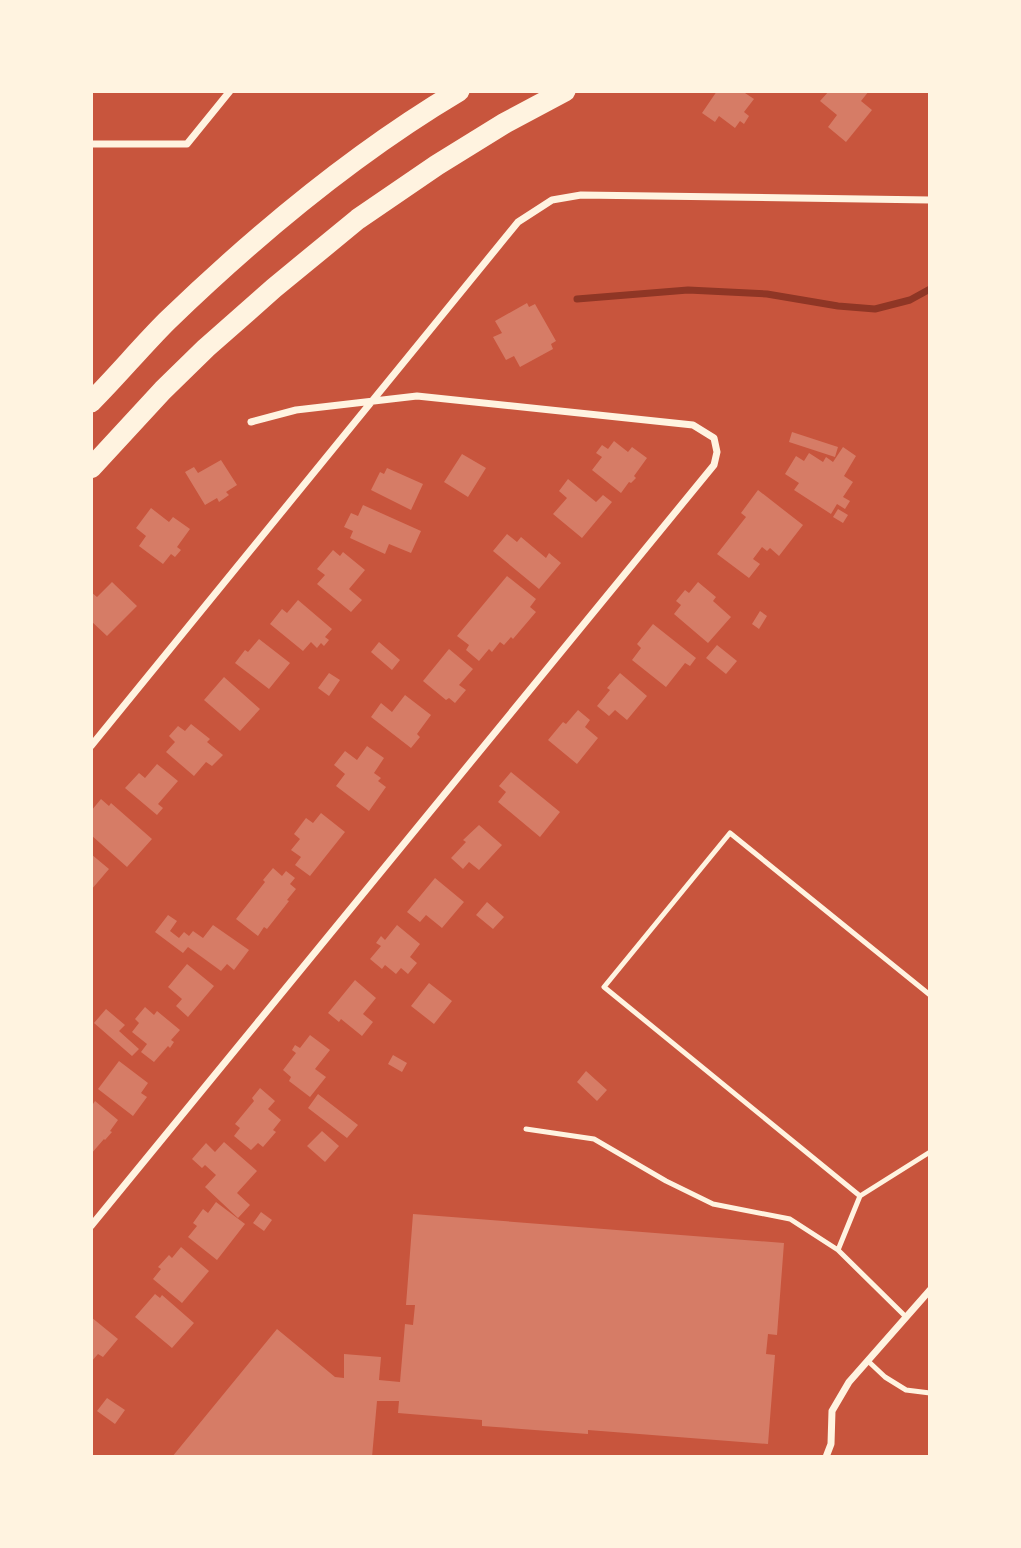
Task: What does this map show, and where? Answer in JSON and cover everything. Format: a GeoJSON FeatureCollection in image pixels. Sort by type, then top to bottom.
{"type":"FeatureCollection","features":[{"type":"Feature","properties":{"kind":"highway"},"geometry":{"type":"LineString","coordinates":[[91,402],[166,323],[288,213],[377,145],[459,91]]}},
{"type":"Feature","properties":{"kind":"highway"},"geometry":{"type":"LineString","coordinates":[[91,468],[206,348],[358,219],[437,165],[505,123],[565,91]]}},
{"type":"Feature","properties":{"kind":"street"},"geometry":{"type":"LineString","coordinates":[[91,144],[187,144],[230,91]]}},
{"type":"Feature","properties":{"kind":"street"},"geometry":{"type":"LineString","coordinates":[[91,746],[518,222],[552,200],[581,195],[930,200]]}},
{"type":"Feature","properties":{"kind":"street"},"geometry":{"type":"LineString","coordinates":[[91,1226],[714,465],[718,452],[713,438],[693,425],[417,396],[296,410],[251,422]]}},
{"type":"Feature","properties":{"kind":"street"},"geometry":{"type":"LineString","coordinates":[[825,1457],[831,1444],[832,1412],[849,1382],[930,1290]]}},
{"type":"Feature","properties":{"kind":"lane"},"geometry":{"type":"LineString","coordinates":[[860,1196],[604,987],[730,833],[930,995]]}},
{"type":"Feature","properties":{"kind":"lane"},"geometry":{"type":"LineString","coordinates":[[526,1129],[594,1139],[666,1181],[713,1204],[790,1219],[838,1250],[906,1317]]}},
{"type":"Feature","properties":{"kind":"lane"},"geometry":{"type":"LineString","coordinates":[[838,1250],[860,1196],[930,1152]]}},
{"type":"Feature","properties":{"kind":"lane"},"geometry":{"type":"LineString","coordinates":[[868,1361],[885,1377],[906,1390],[930,1393]]}},
{"type":"Feature","properties":{"kind":"building"},"geometry":{"type":"Polygon","coordinates":[[[717,91],[742,91],[754,99],[744,112],[749,116],[744,124],[740,121],[735,128],[719,116],[715,122],[702,113],[717,91]]]}},
{"type":"Feature","properties":{"kind":"building"},"geometry":{"type":"Polygon","coordinates":[[[829,91],[869,91],[861,101],[872,110],[846,142],[828,127],[837,115],[820,101],[829,91]]]}},
{"type":"Feature","properties":{"kind":"building"},"geometry":{"type":"Polygon","coordinates":[[[527,303],[529,307],[535,304],[556,341],[551,344],[553,349],[520,367],[514,356],[506,360],[493,337],[502,333],[495,321],[527,303]]]}},
{"type":"Feature","properties":{"kind":"building"},"geometry":{"type":"Polygon","coordinates":[[[792,432],[838,447],[835,457],[789,442],[792,432]]]}},
{"type":"Feature","properties":{"kind":"building"},"geometry":{"type":"Polygon","coordinates":[[[614,441],[628,452],[632,447],[647,458],[634,476],[636,478],[629,482],[621,493],[592,470],[602,457],[596,453],[602,445],[608,449],[614,441]]]}},
{"type":"Feature","properties":{"kind":"building"},"geometry":{"type":"Polygon","coordinates":[[[843,447],[856,456],[844,476],[853,482],[843,497],[850,501],[845,509],[837,504],[831,514],[794,490],[799,483],[785,474],[796,456],[804,461],[809,453],[823,462],[826,457],[833,462],[843,447]]]}},
{"type":"Feature","properties":{"kind":"building"},"geometry":{"type":"Polygon","coordinates":[[[462,454],[486,468],[468,497],[444,482],[462,454]]]}},
{"type":"Feature","properties":{"kind":"building"},"geometry":{"type":"Polygon","coordinates":[[[221,460],[237,485],[226,492],[229,495],[219,502],[217,498],[205,505],[185,472],[194,467],[198,473],[221,460]]]}},
{"type":"Feature","properties":{"kind":"building"},"geometry":{"type":"Polygon","coordinates":[[[387,468],[423,484],[411,510],[371,490],[380,472],[384,474],[387,468]]]}},
{"type":"Feature","properties":{"kind":"building"},"geometry":{"type":"Polygon","coordinates":[[[568,479],[596,502],[603,495],[612,502],[582,538],[553,514],[567,498],[559,491],[568,479]]]}},
{"type":"Feature","properties":{"kind":"building"},"geometry":{"type":"Polygon","coordinates":[[[758,490],[803,525],[779,556],[770,548],[767,551],[762,547],[753,559],[760,564],[749,578],[717,554],[746,517],[741,513],[758,490]]]}},
{"type":"Feature","properties":{"kind":"building"},"geometry":{"type":"Polygon","coordinates":[[[363,505],[421,531],[411,553],[389,544],[385,554],[350,538],[353,531],[344,527],[351,513],[358,516],[363,505]]]}},
{"type":"Feature","properties":{"kind":"building"},"geometry":{"type":"Polygon","coordinates":[[[151,508],[169,522],[173,517],[190,529],[177,547],[181,550],[175,557],[171,554],[163,564],[139,546],[146,536],[136,528],[151,508]]]}},
{"type":"Feature","properties":{"kind":"building"},"geometry":{"type":"Polygon","coordinates":[[[838,509],[848,515],[843,523],[833,517],[838,509]]]}},
{"type":"Feature","properties":{"kind":"building"},"geometry":{"type":"Polygon","coordinates":[[[507,534],[517,542],[521,537],[546,558],[549,553],[561,563],[539,589],[493,551],[507,534]]]}},
{"type":"Feature","properties":{"kind":"building"},"geometry":{"type":"Polygon","coordinates":[[[333,550],[340,556],[343,552],[365,570],[349,589],[362,600],[351,612],[317,584],[325,575],[317,569],[333,550]]]}},
{"type":"Feature","properties":{"kind":"building"},"geometry":{"type":"Polygon","coordinates":[[[507,576],[536,599],[530,607],[536,612],[513,639],[511,637],[504,645],[500,642],[492,652],[489,649],[479,661],[466,650],[469,645],[457,636],[507,576]]]}},
{"type":"Feature","properties":{"kind":"building"},"geometry":{"type":"Polygon","coordinates":[[[112,582],[137,606],[107,636],[91,621],[91,592],[97,597],[112,582]]]}},
{"type":"Feature","properties":{"kind":"building"},"geometry":{"type":"Polygon","coordinates":[[[698,582],[716,597],[713,601],[731,617],[708,643],[674,614],[681,605],[676,601],[685,590],[689,593],[698,582]]]}},
{"type":"Feature","properties":{"kind":"building"},"geometry":{"type":"Polygon","coordinates":[[[298,600],[332,629],[325,637],[329,640],[324,646],[321,643],[317,648],[311,642],[303,651],[270,624],[282,609],[287,613],[298,600]]]}},
{"type":"Feature","properties":{"kind":"building"},"geometry":{"type":"Polygon","coordinates":[[[760,611],[767,616],[759,629],[752,624],[760,611]]]}},
{"type":"Feature","properties":{"kind":"building"},"geometry":{"type":"Polygon","coordinates":[[[653,624],[696,658],[690,666],[685,663],[666,687],[632,660],[641,648],[637,644],[653,624]]]}},
{"type":"Feature","properties":{"kind":"building"},"geometry":{"type":"Polygon","coordinates":[[[259,639],[290,663],[269,689],[235,663],[245,650],[248,652],[259,639]]]}},
{"type":"Feature","properties":{"kind":"building"},"geometry":{"type":"Polygon","coordinates":[[[379,642],[400,660],[392,670],[371,652],[379,642]]]}},
{"type":"Feature","properties":{"kind":"building"},"geometry":{"type":"Polygon","coordinates":[[[717,645],[737,661],[726,674],[706,658],[717,645]]]}},
{"type":"Feature","properties":{"kind":"building"},"geometry":{"type":"Polygon","coordinates":[[[449,649],[473,669],[459,685],[466,690],[455,703],[449,698],[446,700],[423,681],[449,649]]]}},
{"type":"Feature","properties":{"kind":"building"},"geometry":{"type":"Polygon","coordinates":[[[329,673],[340,680],[329,696],[318,688],[329,673]]]}},
{"type":"Feature","properties":{"kind":"building"},"geometry":{"type":"Polygon","coordinates":[[[620,673],[647,696],[627,720],[615,710],[609,716],[597,706],[620,673]]]}},
{"type":"Feature","properties":{"kind":"building"},"geometry":{"type":"Polygon","coordinates":[[[224,677],[260,709],[240,731],[204,700],[224,677]]]}},
{"type":"Feature","properties":{"kind":"building"},"geometry":{"type":"Polygon","coordinates":[[[405,695],[431,715],[417,734],[420,737],[411,748],[371,717],[381,703],[392,712],[405,695]]]}},
{"type":"Feature","properties":{"kind":"building"},"geometry":{"type":"Polygon","coordinates":[[[578,710],[590,720],[585,727],[598,738],[577,764],[548,740],[563,722],[566,724],[578,710]]]}},
{"type":"Feature","properties":{"kind":"building"},"geometry":{"type":"Polygon","coordinates":[[[191,724],[210,739],[207,742],[223,755],[212,766],[206,762],[194,776],[166,752],[175,742],[169,736],[178,726],[185,731],[191,724]]]}},
{"type":"Feature","properties":{"kind":"building"},"geometry":{"type":"Polygon","coordinates":[[[367,746],[384,758],[374,773],[381,778],[378,781],[386,787],[369,811],[336,786],[345,774],[334,765],[345,751],[357,760],[367,746]]]}},
{"type":"Feature","properties":{"kind":"building"},"geometry":{"type":"Polygon","coordinates":[[[157,764],[178,781],[158,804],[163,808],[157,815],[125,788],[139,773],[145,778],[157,764]]]}},
{"type":"Feature","properties":{"kind":"building"},"geometry":{"type":"Polygon","coordinates":[[[511,772],[560,812],[540,837],[498,802],[506,792],[499,786],[511,772]]]}},
{"type":"Feature","properties":{"kind":"building"},"geometry":{"type":"Polygon","coordinates":[[[101,799],[109,806],[111,803],[152,839],[127,867],[91,835],[91,811],[101,799]]]}},
{"type":"Feature","properties":{"kind":"building"},"geometry":{"type":"Polygon","coordinates":[[[321,813],[345,832],[310,876],[295,865],[301,857],[291,850],[300,839],[294,834],[306,818],[313,823],[321,813]]]}},
{"type":"Feature","properties":{"kind":"building"},"geometry":{"type":"Polygon","coordinates":[[[479,825],[502,845],[479,870],[469,862],[463,869],[451,858],[466,842],[463,840],[479,825]]]}},
{"type":"Feature","properties":{"kind":"building"},"geometry":{"type":"Polygon","coordinates":[[[91,854],[109,869],[91,890],[91,854]]]}},
{"type":"Feature","properties":{"kind":"building"},"geometry":{"type":"Polygon","coordinates":[[[273,868],[282,876],[286,871],[295,878],[290,884],[296,889],[267,929],[264,927],[258,936],[236,919],[273,868]]]}},
{"type":"Feature","properties":{"kind":"building"},"geometry":{"type":"Polygon","coordinates":[[[435,878],[464,902],[442,928],[426,915],[420,922],[407,912],[435,878]]]}},
{"type":"Feature","properties":{"kind":"building"},"geometry":{"type":"Polygon","coordinates":[[[487,902],[504,917],[493,929],[476,915],[487,902]]]}},
{"type":"Feature","properties":{"kind":"building"},"geometry":{"type":"Polygon","coordinates":[[[168,915],[177,921],[170,931],[179,938],[184,932],[189,936],[193,931],[203,938],[213,925],[249,950],[234,970],[227,964],[221,971],[188,947],[183,953],[155,932],[168,915]]]}},
{"type":"Feature","properties":{"kind":"building"},"geometry":{"type":"Polygon","coordinates":[[[397,925],[420,944],[410,957],[417,963],[408,974],[401,968],[396,974],[385,965],[382,969],[370,959],[381,946],[376,943],[381,936],[385,940],[397,925]]]}},
{"type":"Feature","properties":{"kind":"building"},"geometry":{"type":"Polygon","coordinates":[[[187,964],[214,986],[188,1017],[176,1006],[182,999],[168,987],[187,964]]]}},
{"type":"Feature","properties":{"kind":"building"},"geometry":{"type":"Polygon","coordinates":[[[355,980],[376,998],[363,1014],[373,1022],[362,1036],[341,1019],[339,1022],[328,1013],[355,980]]]}},
{"type":"Feature","properties":{"kind":"building"},"geometry":{"type":"Polygon","coordinates":[[[429,983],[452,1001],[434,1024],[411,1006],[429,983]]]}},
{"type":"Feature","properties":{"kind":"building"},"geometry":{"type":"Polygon","coordinates":[[[145,1007],[154,1015],[157,1011],[180,1030],[171,1040],[174,1042],[170,1048],[168,1046],[154,1062],[141,1052],[147,1044],[132,1032],[139,1023],[135,1019],[145,1007]]]}},
{"type":"Feature","properties":{"kind":"building"},"geometry":{"type":"Polygon","coordinates":[[[106,1009],[125,1025],[119,1031],[139,1049],[132,1056],[94,1023],[106,1009]]]}},
{"type":"Feature","properties":{"kind":"building"},"geometry":{"type":"Polygon","coordinates":[[[310,1035],[330,1050],[315,1069],[326,1077],[310,1097],[289,1081],[291,1077],[283,1070],[296,1053],[292,1050],[295,1045],[300,1048],[310,1035]]]}},
{"type":"Feature","properties":{"kind":"building"},"geometry":{"type":"Polygon","coordinates":[[[393,1055],[407,1063],[402,1072],[388,1064],[393,1055]]]}},
{"type":"Feature","properties":{"kind":"building"},"geometry":{"type":"Polygon","coordinates":[[[119,1061],[148,1083],[141,1093],[147,1097],[133,1116],[98,1089],[119,1061]]]}},
{"type":"Feature","properties":{"kind":"building"},"geometry":{"type":"Polygon","coordinates":[[[586,1071],[607,1090],[597,1101],[577,1082],[586,1071]]]}},
{"type":"Feature","properties":{"kind":"building"},"geometry":{"type":"Polygon","coordinates":[[[260,1088],[275,1101],[268,1109],[281,1120],[273,1130],[276,1132],[263,1147],[258,1143],[251,1150],[234,1136],[240,1128],[235,1124],[254,1101],[252,1098],[260,1088]]]}},
{"type":"Feature","properties":{"kind":"building"},"geometry":{"type":"Polygon","coordinates":[[[318,1094],[358,1125],[347,1138],[308,1108],[318,1094]]]}},
{"type":"Feature","properties":{"kind":"building"},"geometry":{"type":"Polygon","coordinates":[[[95,1101],[118,1120],[110,1131],[112,1132],[91,1154],[91,1107],[95,1101]]]}},
{"type":"Feature","properties":{"kind":"building"},"geometry":{"type":"Polygon","coordinates":[[[322,1131],[339,1146],[325,1162],[307,1146],[322,1131]]]}},
{"type":"Feature","properties":{"kind":"building"},"geometry":{"type":"Polygon","coordinates":[[[224,1142],[257,1171],[237,1193],[250,1205],[238,1218],[205,1187],[216,1175],[205,1165],[202,1168],[192,1159],[206,1143],[215,1152],[224,1142]]]}},
{"type":"Feature","properties":{"kind":"building"},"geometry":{"type":"Polygon","coordinates":[[[216,1202],[245,1224],[217,1260],[188,1237],[197,1226],[193,1223],[203,1209],[208,1213],[216,1202]]]}},
{"type":"Feature","properties":{"kind":"building"},"geometry":{"type":"Polygon","coordinates":[[[261,1212],[272,1220],[264,1231],[253,1223],[261,1212]]]}},
{"type":"Feature","properties":{"kind":"building"},"geometry":{"type":"Polygon","coordinates":[[[413,1214],[784,1243],[777,1335],[768,1334],[766,1354],[775,1355],[768,1444],[588,1430],[588,1434],[482,1426],[482,1420],[398,1413],[399,1401],[377,1401],[372,1457],[172,1457],[277,1329],[335,1377],[344,1378],[344,1354],[381,1357],[379,1380],[400,1382],[405,1324],[413,1325],[415,1305],[406,1305],[413,1214]]]}},
{"type":"Feature","properties":{"kind":"building"},"geometry":{"type":"Polygon","coordinates":[[[181,1247],[209,1271],[182,1303],[153,1279],[161,1269],[158,1267],[169,1255],[172,1258],[181,1247]]]}},
{"type":"Feature","properties":{"kind":"building"},"geometry":{"type":"Polygon","coordinates":[[[155,1294],[160,1298],[162,1295],[194,1323],[172,1348],[135,1317],[155,1294]]]}},
{"type":"Feature","properties":{"kind":"building"},"geometry":{"type":"Polygon","coordinates":[[[91,1317],[118,1339],[103,1357],[98,1354],[91,1362],[91,1317]]]}},
{"type":"Feature","properties":{"kind":"building"},"geometry":{"type":"Polygon","coordinates":[[[107,1398],[125,1410],[115,1424],[97,1411],[107,1398]]]}},
{"type":"Feature","properties":{"kind":"waterway"},"geometry":{"type":"LineString","coordinates":[[577,299],[688,290],[767,294],[838,306],[875,309],[910,300],[930,289]]}}]}
